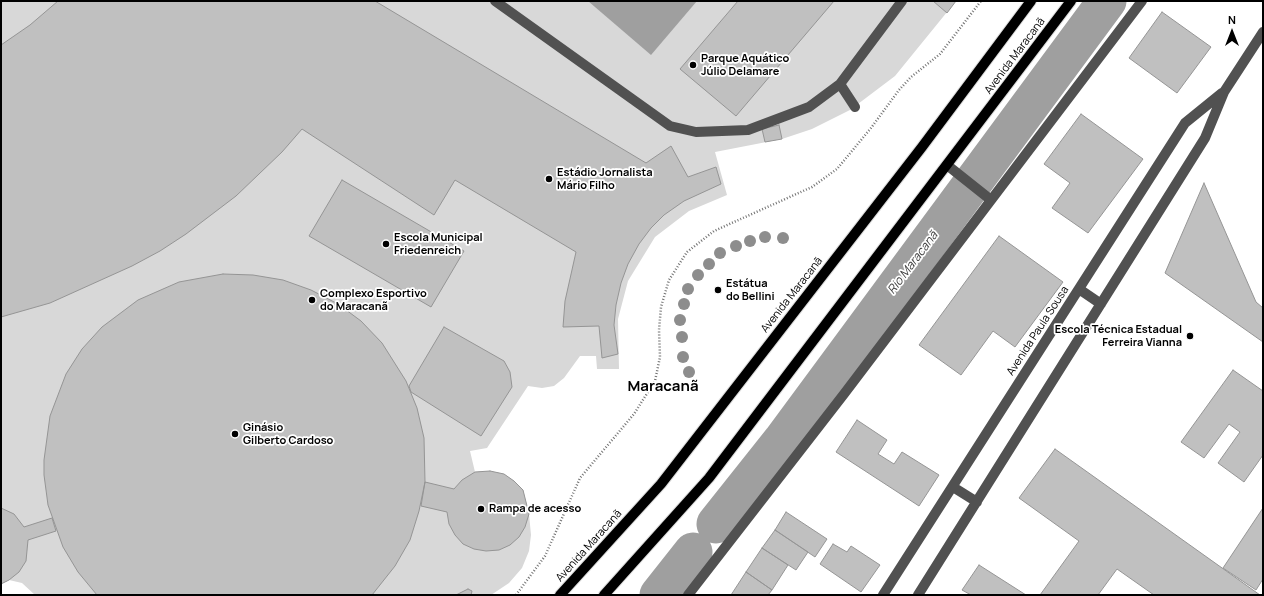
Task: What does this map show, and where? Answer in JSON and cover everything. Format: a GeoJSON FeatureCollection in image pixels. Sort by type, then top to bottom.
{"type":"FeatureCollection","features":[{"type":"Feature","properties":{"kind":"main road","name":"Avenida Maracanã"},"geometry":{"type":"LineString","coordinates":[[560,595],[661,484],[922,147],[1031,1]]}},
{"type":"Feature","properties":{"kind":"main road","name":"Avenida Maracanã"},"geometry":{"type":"LineString","coordinates":[[604,595],[709,478],[950,168],[1071,1]]}},
{"type":"Feature","properties":{"kind":"street"},"geometry":{"type":"LineString","coordinates":[[495,1],[670,126],[696,132],[748,130],[809,107],[840,84],[902,1]]}},
{"type":"Feature","properties":{"kind":"street"},"geometry":{"type":"LineString","coordinates":[[688,595],[844,394],[1142,1]]}},
{"type":"Feature","properties":{"kind":"street","name":"Avenida Paula Sousa"},"geometry":{"type":"LineString","coordinates":[[918,595],[1205,138],[1224,92],[1263,32]]}},
{"type":"Feature","properties":{"kind":"street"},"geometry":{"type":"LineString","coordinates":[[840,84],[855,107]]}},
{"type":"Feature","properties":{"kind":"street","name":"Avenida Paula Sousa"},"geometry":{"type":"LineString","coordinates":[[884,595],[1185,123],[1224,92]]}},
{"type":"Feature","properties":{"kind":"street"},"geometry":{"type":"LineString","coordinates":[[950,168],[991,200]]}},
{"type":"Feature","properties":{"kind":"street"},"geometry":{"type":"LineString","coordinates":[[1079,289],[1101,304]]}},
{"type":"Feature","properties":{"kind":"street"},"geometry":{"type":"LineString","coordinates":[[953,487],[977,502]]}},
{"type":"Feature","properties":{"kind":"path"},"geometry":{"type":"LineString","coordinates":[[516,595],[545,556],[580,478],[634,414],[655,381],[660,357],[659,330],[661,308],[669,280],[687,252],[714,231],[812,188],[837,169],[871,128],[899,90],[911,77],[940,54],[981,1]]}},
{"type":"Feature","properties":{"kind":"shaded area","name":"Complexo Esportivo do Maracanã"},"geometry":{"type":"Polygon","coordinates":[[[1,1],[956,1],[895,76],[850,110],[812,129],[782,139],[715,152],[727,195],[689,211],[655,237],[628,281],[618,319],[619,369],[597,369],[596,356],[580,356],[564,378],[554,386],[542,388],[528,386],[487,448],[470,451],[475,472],[490,471],[504,474],[523,490],[529,514],[531,535],[529,551],[522,568],[509,583],[491,595],[35,595],[22,583],[9,580],[1,584],[1,1]]]}},
{"type":"Feature","properties":{"kind":"shaded area"},"geometry":{"type":"Polygon","coordinates":[[[588,1],[697,1],[651,55],[588,1]]]}},
{"type":"Feature","properties":{"kind":"building","name":"Estádio Jornalista Mário Filho"},"geometry":{"type":"Polygon","coordinates":[[[58,1],[375,1],[646,163],[671,146],[688,177],[716,167],[721,184],[684,201],[664,215],[651,228],[639,244],[628,264],[621,283],[616,305],[614,325],[618,354],[602,358],[599,326],[563,327],[565,301],[576,252],[455,180],[434,215],[302,129],[282,152],[236,196],[186,234],[160,251],[132,266],[50,303],[1,317],[1,45],[30,25],[58,1]]]}},
{"type":"Feature","properties":{"kind":"building"},"geometry":{"type":"Polygon","coordinates":[[[738,1],[834,1],[736,116],[680,69],[738,1]]]}},
{"type":"Feature","properties":{"kind":"building"},"geometry":{"type":"Polygon","coordinates":[[[933,1],[956,1],[947,13],[933,1]]]}},
{"type":"Feature","properties":{"kind":"building"},"geometry":{"type":"Polygon","coordinates":[[[1162,12],[1211,47],[1177,93],[1129,58],[1162,12]]]}},
{"type":"Feature","properties":{"kind":"building"},"geometry":{"type":"Polygon","coordinates":[[[1081,114],[1143,159],[1088,233],[1052,208],[1070,183],[1044,164],[1081,114]]]}},
{"type":"Feature","properties":{"kind":"building"},"geometry":{"type":"Polygon","coordinates":[[[779,125],[782,139],[765,142],[762,129],[779,125]]]}},
{"type":"Feature","properties":{"kind":"building","name":"Escola Municipal Friedenreich"},"geometry":{"type":"Polygon","coordinates":[[[342,180],[464,251],[431,307],[309,236],[342,180]]]}},
{"type":"Feature","properties":{"kind":"building"},"geometry":{"type":"Polygon","coordinates":[[[1204,183],[1256,302],[1263,308],[1263,342],[1165,273],[1204,183]]]}},
{"type":"Feature","properties":{"kind":"building"},"geometry":{"type":"Polygon","coordinates":[[[999,236],[1063,282],[1015,347],[993,331],[961,375],[919,345],[999,236]]]}},
{"type":"Feature","properties":{"kind":"building","name":"Ginásio Gilberto Cardoso"},"geometry":{"type":"Polygon","coordinates":[[[223,274],[253,275],[283,280],[311,290],[338,304],[361,321],[382,343],[406,381],[417,408],[424,438],[425,482],[419,511],[410,540],[395,566],[372,595],[97,595],[78,572],[63,547],[48,505],[44,475],[44,460],[50,416],[66,374],[82,349],[102,327],[138,300],[179,282],[223,274]]]}},
{"type":"Feature","properties":{"kind":"building"},"geometry":{"type":"Polygon","coordinates":[[[444,327],[504,361],[510,372],[512,387],[481,436],[411,392],[409,386],[444,327]]]}},
{"type":"Feature","properties":{"kind":"building"},"geometry":{"type":"Polygon","coordinates":[[[1233,370],[1263,391],[1263,455],[1244,482],[1218,463],[1240,432],[1229,424],[1204,458],[1181,442],[1233,370]]]}},
{"type":"Feature","properties":{"kind":"building"},"geometry":{"type":"Polygon","coordinates":[[[857,420],[887,440],[878,454],[894,464],[902,452],[939,475],[919,506],[836,452],[857,420]]]}},
{"type":"Feature","properties":{"kind":"building"},"geometry":{"type":"Polygon","coordinates":[[[1055,449],[1260,595],[1154,595],[1117,569],[1098,595],[1040,595],[1079,541],[1019,498],[1055,449]]]}},
{"type":"Feature","properties":{"kind":"building","name":"Rampa de acesso"},"geometry":{"type":"Polygon","coordinates":[[[490,471],[504,474],[523,490],[529,514],[525,527],[519,537],[510,545],[499,550],[486,551],[474,549],[463,544],[455,535],[449,524],[447,512],[421,506],[425,482],[454,489],[462,480],[475,472],[490,471]]]}},
{"type":"Feature","properties":{"kind":"building"},"geometry":{"type":"Polygon","coordinates":[[[1,508],[14,514],[24,527],[52,518],[56,531],[28,540],[26,561],[19,572],[1,584],[1,508]]]}},
{"type":"Feature","properties":{"kind":"building"},"geometry":{"type":"Polygon","coordinates":[[[1263,508],[1263,579],[1256,590],[1223,568],[1263,508]]]}},
{"type":"Feature","properties":{"kind":"building"},"geometry":{"type":"Polygon","coordinates":[[[786,512],[827,539],[815,557],[775,530],[786,512]]]}},
{"type":"Feature","properties":{"kind":"building"},"geometry":{"type":"Polygon","coordinates":[[[775,530],[808,552],[796,570],[762,548],[775,530]]]}},
{"type":"Feature","properties":{"kind":"building"},"geometry":{"type":"Polygon","coordinates":[[[833,544],[847,552],[851,546],[880,565],[861,592],[820,564],[833,544]]]}},
{"type":"Feature","properties":{"kind":"building"},"geometry":{"type":"Polygon","coordinates":[[[762,548],[788,565],[772,590],[746,572],[762,548]]]}},
{"type":"Feature","properties":{"kind":"building"},"geometry":{"type":"Polygon","coordinates":[[[979,565],[1026,595],[971,595],[962,590],[979,565]]]}},
{"type":"Feature","properties":{"kind":"building"},"geometry":{"type":"Polygon","coordinates":[[[746,572],[772,590],[768,595],[731,595],[746,572]]]}},
{"type":"Feature","properties":{"kind":"building"},"geometry":{"type":"Polygon","coordinates":[[[468,589],[472,591],[471,595],[456,595],[468,589]]]}},
{"type":"Feature","properties":{"kind":"waterway","name":"Rio Maracanã"},"geometry":{"type":"LineString","coordinates":[[716,524],[782,441],[1107,1]]}},
{"type":"Feature","properties":{"kind":"waterway","name":"Rio Maracanã"},"geometry":{"type":"LineString","coordinates":[[659,595],[693,552]]}},
{"type":"Feature","properties":{"kind":"place","name":"Parque Aquático Júlio Delamare"},"geometry":{"type":"Point","coordinates":[693,65]}},
{"type":"Feature","properties":{"kind":"place","name":"Estádio Jornalista Mário Filho"},"geometry":{"type":"Point","coordinates":[549,179]}},
{"type":"Feature","properties":{"kind":"place","name":"Escola Municipal Friedenreich"},"geometry":{"type":"Point","coordinates":[386,244]}},
{"type":"Feature","properties":{"kind":"place","name":"Estátua do Bellini"},"geometry":{"type":"Point","coordinates":[718,290]}},
{"type":"Feature","properties":{"kind":"place","name":"Complexo Esportivo do Maracanã"},"geometry":{"type":"Point","coordinates":[312,300]}},
{"type":"Feature","properties":{"kind":"place","name":"Escola Técnica Estadual Ferreira Vianna"},"geometry":{"type":"Point","coordinates":[1190,336]}},
{"type":"Feature","properties":{"kind":"place","name":"Ginásio Gilberto Cardoso"},"geometry":{"type":"Point","coordinates":[235,434]}},
{"type":"Feature","properties":{"kind":"place","name":"Rampa de acesso"},"geometry":{"type":"Point","coordinates":[481,509]}},
{"type":"Feature","properties":{"kind":"district","name":"Maracanã"},"geometry":{"type":"Point","coordinates":[663,387]}}]}
